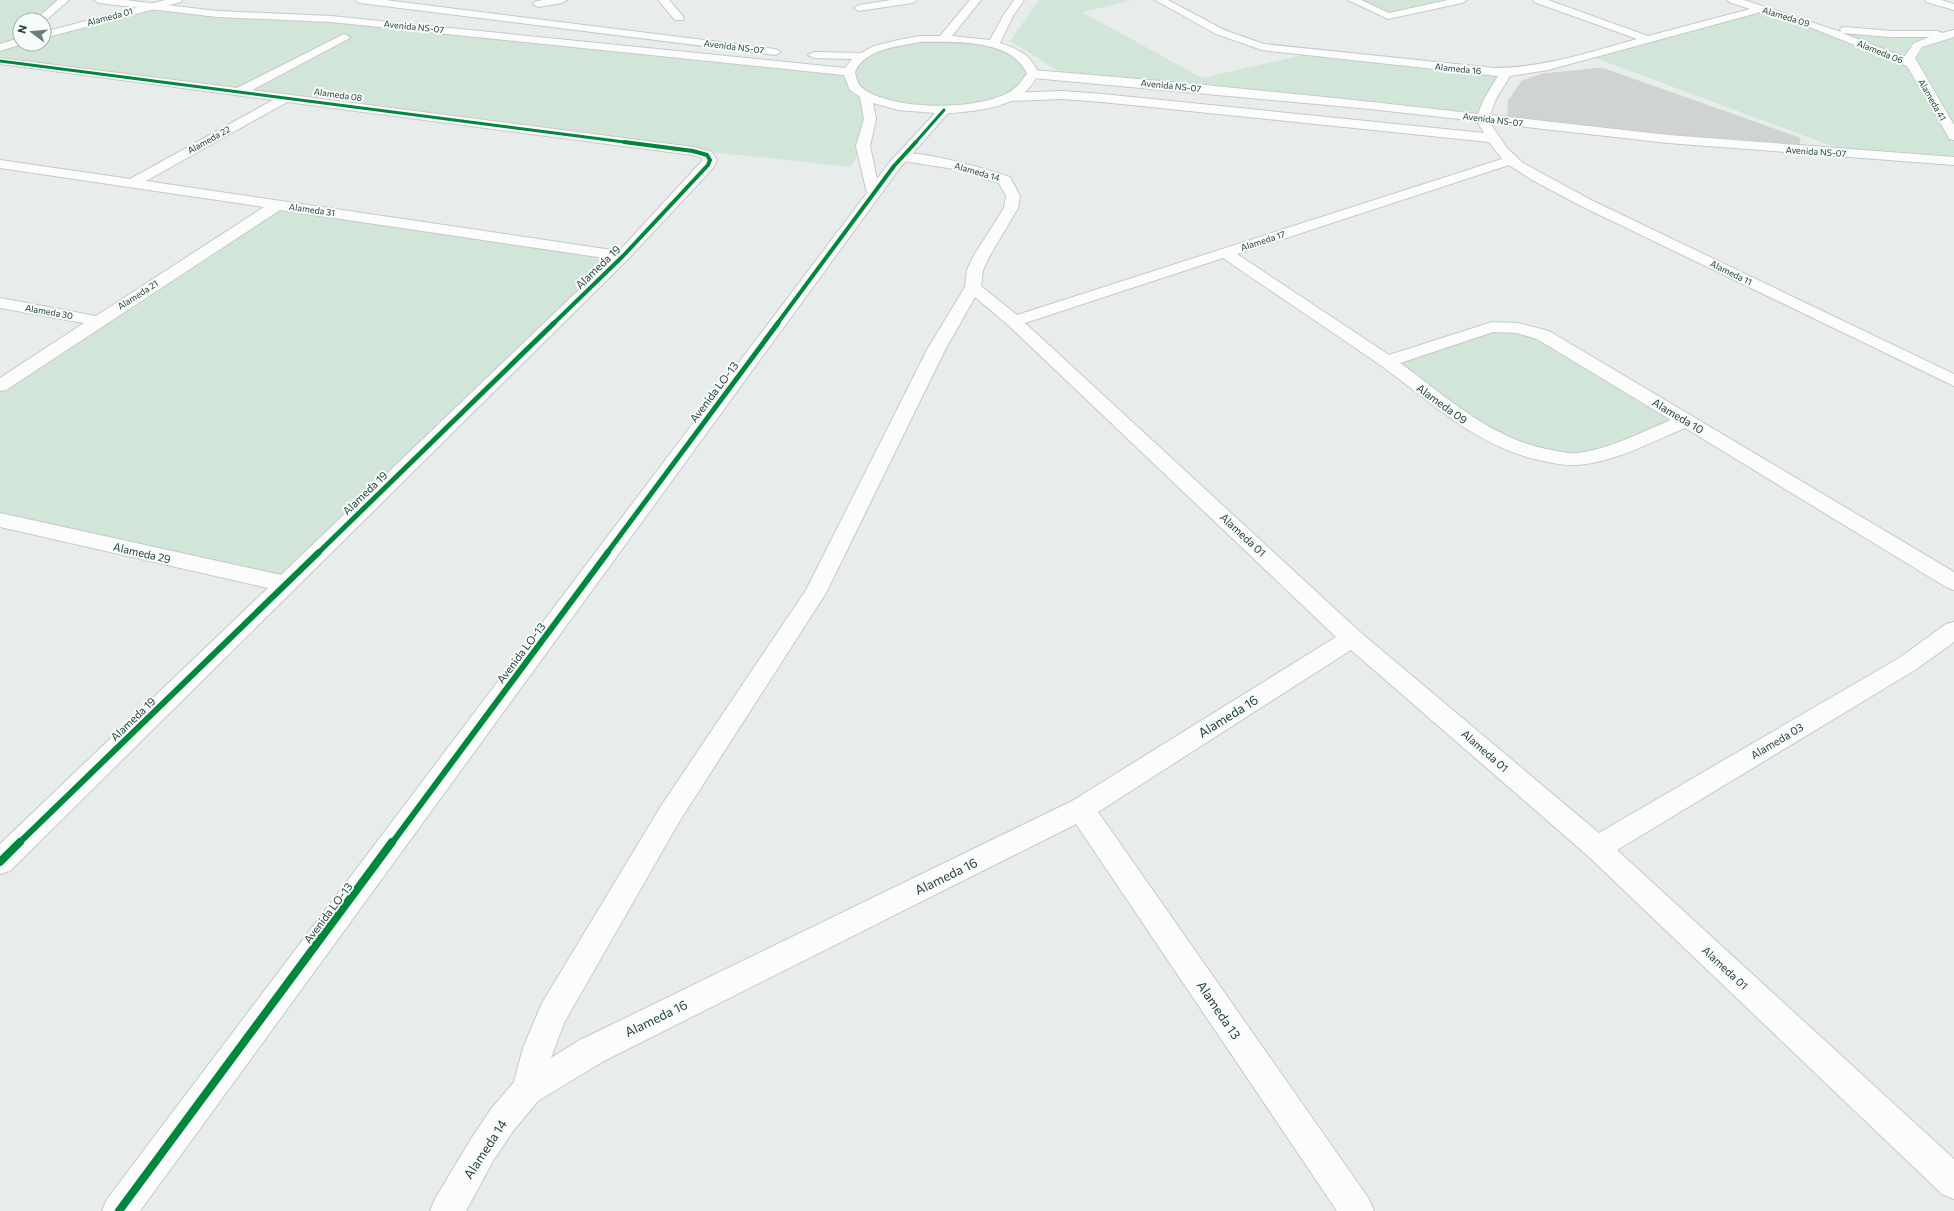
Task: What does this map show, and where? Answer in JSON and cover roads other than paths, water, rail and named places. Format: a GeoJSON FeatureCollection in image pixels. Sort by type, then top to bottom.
{"type":"FeatureCollection","features":[{"type":"Feature","properties":{"kind":"street"},"geometry":{"type":"LineString","coordinates":[[50,12],[64,0]]}},
{"type":"Feature","properties":{"kind":"street","name":"Avenida NS-07"},"geometry":{"type":"LineString","coordinates":[[99,0],[217,14],[331,19],[728,58],[849,72]]}},
{"type":"Feature","properties":{"kind":"street","name":"Alameda 01"},"geometry":{"type":"LineString","coordinates":[[52,33],[177,0]]}},
{"type":"Feature","properties":{"kind":"street","name":"Avenida NS-07"},"geometry":{"type":"LineString","coordinates":[[360,0],[789,53]]}},
{"type":"Feature","properties":{"kind":"street"},"geometry":{"type":"LineString","coordinates":[[538,4],[562,0]]}},
{"type":"Feature","properties":{"kind":"street"},"geometry":{"type":"LineString","coordinates":[[663,0],[679,18]]}},
{"type":"Feature","properties":{"kind":"street"},"geometry":{"type":"LineString","coordinates":[[849,0],[869,16]]}},
{"type":"Feature","properties":{"kind":"street"},"geometry":{"type":"LineString","coordinates":[[859,8],[912,0]]}},
{"type":"Feature","properties":{"kind":"street"},"geometry":{"type":"LineString","coordinates":[[944,38],[976,0]]}},
{"type":"Feature","properties":{"kind":"street"},"geometry":{"type":"LineString","coordinates":[[994,44],[1008,16],[1019,0]]}},
{"type":"Feature","properties":{"kind":"street","name":"Alameda 16"},"geometry":{"type":"LineString","coordinates":[[1160,0],[1220,32],[1262,47],[1365,59],[1506,72],[1544,68],[1760,9]]}},
{"type":"Feature","properties":{"kind":"street"},"geometry":{"type":"LineString","coordinates":[[1352,0],[1388,16],[1462,0]]}},
{"type":"Feature","properties":{"kind":"street"},"geometry":{"type":"LineString","coordinates":[[1538,0],[1649,40]]}},
{"type":"Feature","properties":{"kind":"street","name":"Alameda 09"},"geometry":{"type":"LineString","coordinates":[[1733,0],[1816,26]]}},
{"type":"Feature","properties":{"kind":"street"},"geometry":{"type":"LineString","coordinates":[[1930,0],[1954,7]]}},
{"type":"Feature","properties":{"kind":"street"},"geometry":{"type":"LineString","coordinates":[[1816,26],[1891,34],[1954,33]]}},
{"type":"Feature","properties":{"kind":"street","name":"Alameda 06"},"geometry":{"type":"LineString","coordinates":[[1816,26],[1911,64],[1910,57],[1918,45],[1954,33]]}},
{"type":"Feature","properties":{"kind":"street"},"geometry":{"type":"LineString","coordinates":[[239,92],[344,37]]}},
{"type":"Feature","properties":{"kind":"street"},"geometry":{"type":"LineString","coordinates":[[944,38],[994,44],[1015,52],[1028,62],[1033,74],[1026,86],[1011,97],[976,107],[944,110],[914,109],[896,106],[866,96],[855,88],[850,80],[849,72],[854,64],[863,56],[878,48],[898,43],[944,38]]}},
{"type":"Feature","properties":{"kind":"street"},"geometry":{"type":"LineString","coordinates":[[0,48],[12,42]]}},
{"type":"Feature","properties":{"kind":"street","name":"Avenida NS-07"},"geometry":{"type":"LineString","coordinates":[[728,58],[775,52]]}},
{"type":"Feature","properties":{"kind":"street"},"geometry":{"type":"LineString","coordinates":[[804,54],[863,56]]}},
{"type":"Feature","properties":{"kind":"street","name":"Alameda 08"},"geometry":{"type":"LineString","coordinates":[[0,61],[674,148]]}},
{"type":"Feature","properties":{"kind":"street","name":"Alameda 41"},"geometry":{"type":"LineString","coordinates":[[1911,64],[1954,136]]}},
{"type":"Feature","properties":{"kind":"street"},"geometry":{"type":"LineString","coordinates":[[1482,119],[1490,99],[1506,72]]}},
{"type":"Feature","properties":{"kind":"street","name":"Avenida NS-07"},"geometry":{"type":"LineString","coordinates":[[1033,74],[1370,105],[1482,119],[1668,139],[1794,150],[1954,161]]}},
{"type":"Feature","properties":{"kind":"street"},"geometry":{"type":"LineString","coordinates":[[1062,95],[1102,88],[1147,84]]}},
{"type":"Feature","properties":{"kind":"street","name":"Avenida NS-07"},"geometry":{"type":"LineString","coordinates":[[1011,97],[1062,95],[1492,138]]}},
{"type":"Feature","properties":{"kind":"street"},"geometry":{"type":"LineString","coordinates":[[866,96],[870,119],[863,146],[874,194]]}},
{"type":"Feature","properties":{"kind":"street","name":"Alameda 22"},"geometry":{"type":"LineString","coordinates":[[132,184],[287,97]]}},
{"type":"Feature","properties":{"kind":"street","name":"Avenida LO-13"},"geometry":{"type":"LineString","coordinates":[[119,1211],[874,194],[902,157],[936,121],[944,110]]}},
{"type":"Feature","properties":{"kind":"street","name":"Alameda 11"},"geometry":{"type":"LineString","coordinates":[[1482,119],[1492,138],[1511,160],[1542,180],[1586,203],[1954,381]]}},
{"type":"Feature","properties":{"kind":"street","name":"Alameda 19"},"geometry":{"type":"LineString","coordinates":[[0,862],[624,256],[708,165],[710,160],[706,155],[700,152],[674,148]]}},
{"type":"Feature","properties":{"kind":"street","name":"Alameda 14"},"geometry":{"type":"LineString","coordinates":[[902,157],[939,162],[980,171],[1004,180],[1010,187],[1013,196],[1011,208],[975,270],[973,287]]}},
{"type":"Feature","properties":{"kind":"street","name":"Alameda 17"},"geometry":{"type":"LineString","coordinates":[[1014,321],[1511,160]]}},
{"type":"Feature","properties":{"kind":"street","name":"Alameda 31"},"geometry":{"type":"LineString","coordinates":[[0,164],[624,256]]}},
{"type":"Feature","properties":{"kind":"street","name":"Alameda 21"},"geometry":{"type":"LineString","coordinates":[[0,386],[277,205]]}},
{"type":"Feature","properties":{"kind":"street","name":"Alameda 09"},"geometry":{"type":"LineString","coordinates":[[1226,253],[1386,362],[1442,405],[1484,433],[1508,445],[1530,452],[1559,458],[1577,459],[1597,455],[1686,421]]}},
{"type":"Feature","properties":{"kind":"street"},"geometry":{"type":"LineString","coordinates":[[527,1090],[538,1048],[553,1013],[670,814],[815,593],[936,350],[973,287]]}},
{"type":"Feature","properties":{"kind":"street","name":"Alameda 01"},"geometry":{"type":"LineString","coordinates":[[973,287],[1014,321],[1352,638],[1597,848],[1954,1182]]}},
{"type":"Feature","properties":{"kind":"street","name":"Alameda 30"},"geometry":{"type":"LineString","coordinates":[[0,303],[98,321]]}},
{"type":"Feature","properties":{"kind":"street","name":"Alameda 10"},"geometry":{"type":"LineString","coordinates":[[1386,362],[1492,327],[1530,330],[1543,335],[1561,344],[1954,582]]}},
{"type":"Feature","properties":{"kind":"street","name":"Alameda 29"},"geometry":{"type":"LineString","coordinates":[[0,520],[285,584]]}},
{"type":"Feature","properties":{"kind":"street","name":"Alameda 03"},"geometry":{"type":"LineString","coordinates":[[1597,848],[1907,664],[1954,630]]}},
{"type":"Feature","properties":{"kind":"street","name":"Alameda 16"},"geometry":{"type":"LineString","coordinates":[[527,1090],[591,1051],[1081,809],[1352,638]]}},
{"type":"Feature","properties":{"kind":"street","name":"Alameda 13"},"geometry":{"type":"LineString","coordinates":[[1081,809],[1357,1211]]}},
{"type":"Feature","properties":{"kind":"street","name":"Alameda 14"},"geometry":{"type":"LineString","coordinates":[[447,1211],[482,1150],[502,1120],[527,1090]]}}]}
